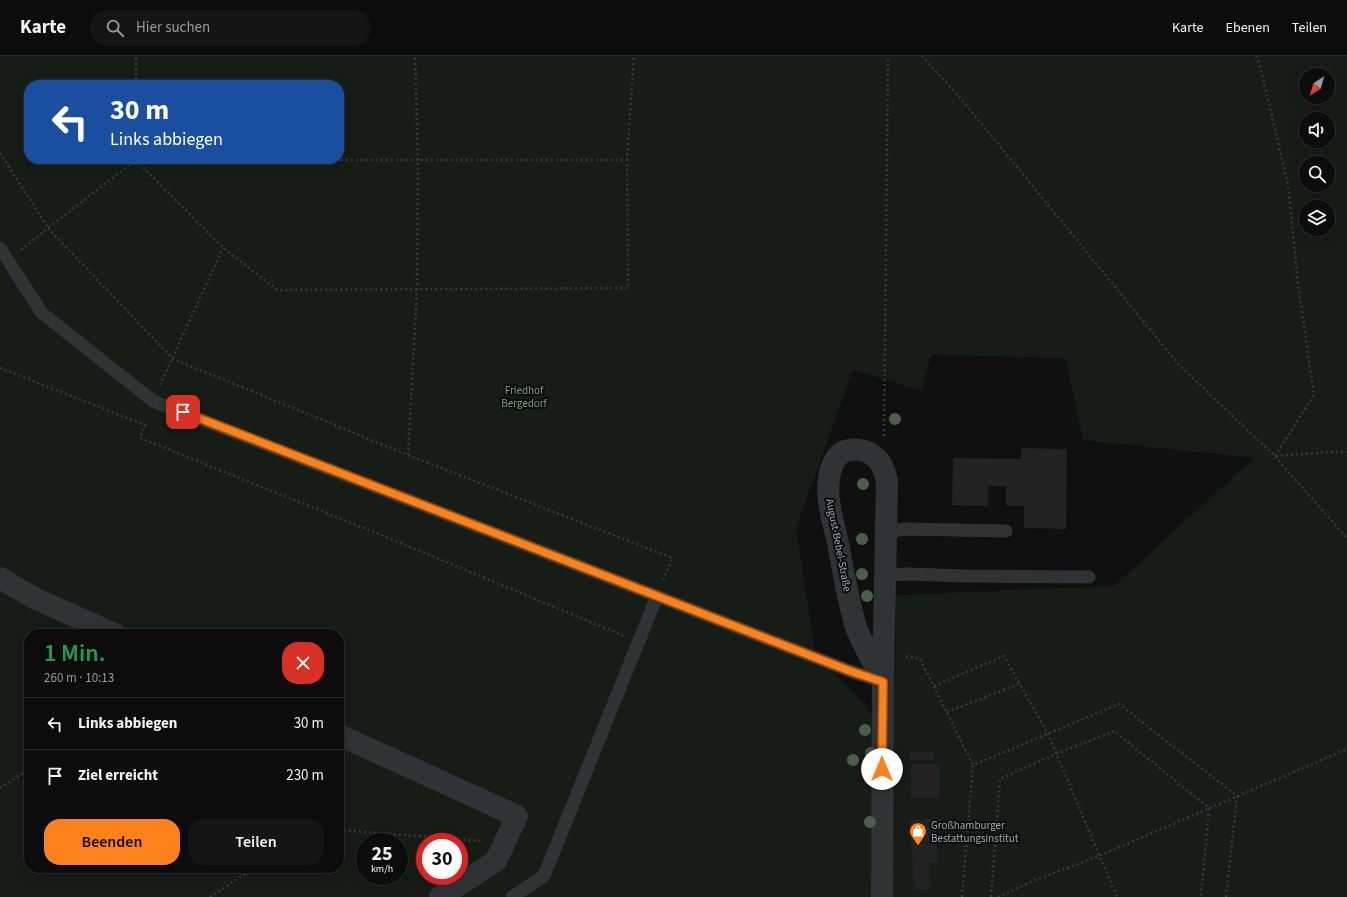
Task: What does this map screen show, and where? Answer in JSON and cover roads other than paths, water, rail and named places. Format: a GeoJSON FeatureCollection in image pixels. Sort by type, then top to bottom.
{"type":"FeatureCollection","features":[{"type":"Feature","properties":{"kind":"street","name":"August-Bebel-Straße"},"geometry":{"type":"LineString","coordinates":[[882,897],[883,682],[887,481],[883,469],[876,457],[865,451],[853,449],[844,452],[835,459],[829,481],[828,498],[843,571],[857,628],[883,682]]}},
{"type":"Feature","properties":{"kind":"street"},"geometry":{"type":"LineString","coordinates":[[0,578],[34,598],[104,629]]}},
{"type":"Feature","properties":{"kind":"street"},"geometry":{"type":"LineString","coordinates":[[344,737],[517,816],[496,861],[440,897]]}},
{"type":"Feature","properties":{"kind":"lane"},"geometry":{"type":"LineString","coordinates":[[0,248],[42,314],[153,401],[850,671],[883,682]]}},
{"type":"Feature","properties":{"kind":"lane"},"geometry":{"type":"LineString","coordinates":[[887,532],[906,530],[1006,531]]}},
{"type":"Feature","properties":{"kind":"lane"},"geometry":{"type":"LineString","coordinates":[[886,575],[907,574],[1089,577]]}},
{"type":"Feature","properties":{"kind":"lane"},"geometry":{"type":"LineString","coordinates":[[512,897],[544,876],[657,596]]}},
{"type":"Feature","properties":{"kind":"place","name":"Großhamburger Bestattungsinstitut"},"geometry":{"type":"Point","coordinates":[918,846]}},
{"type":"Feature","properties":{"kind":"park label","name":"Friedhof Bergedorf"},"geometry":{"type":"Point","coordinates":[524,396]}}]}
